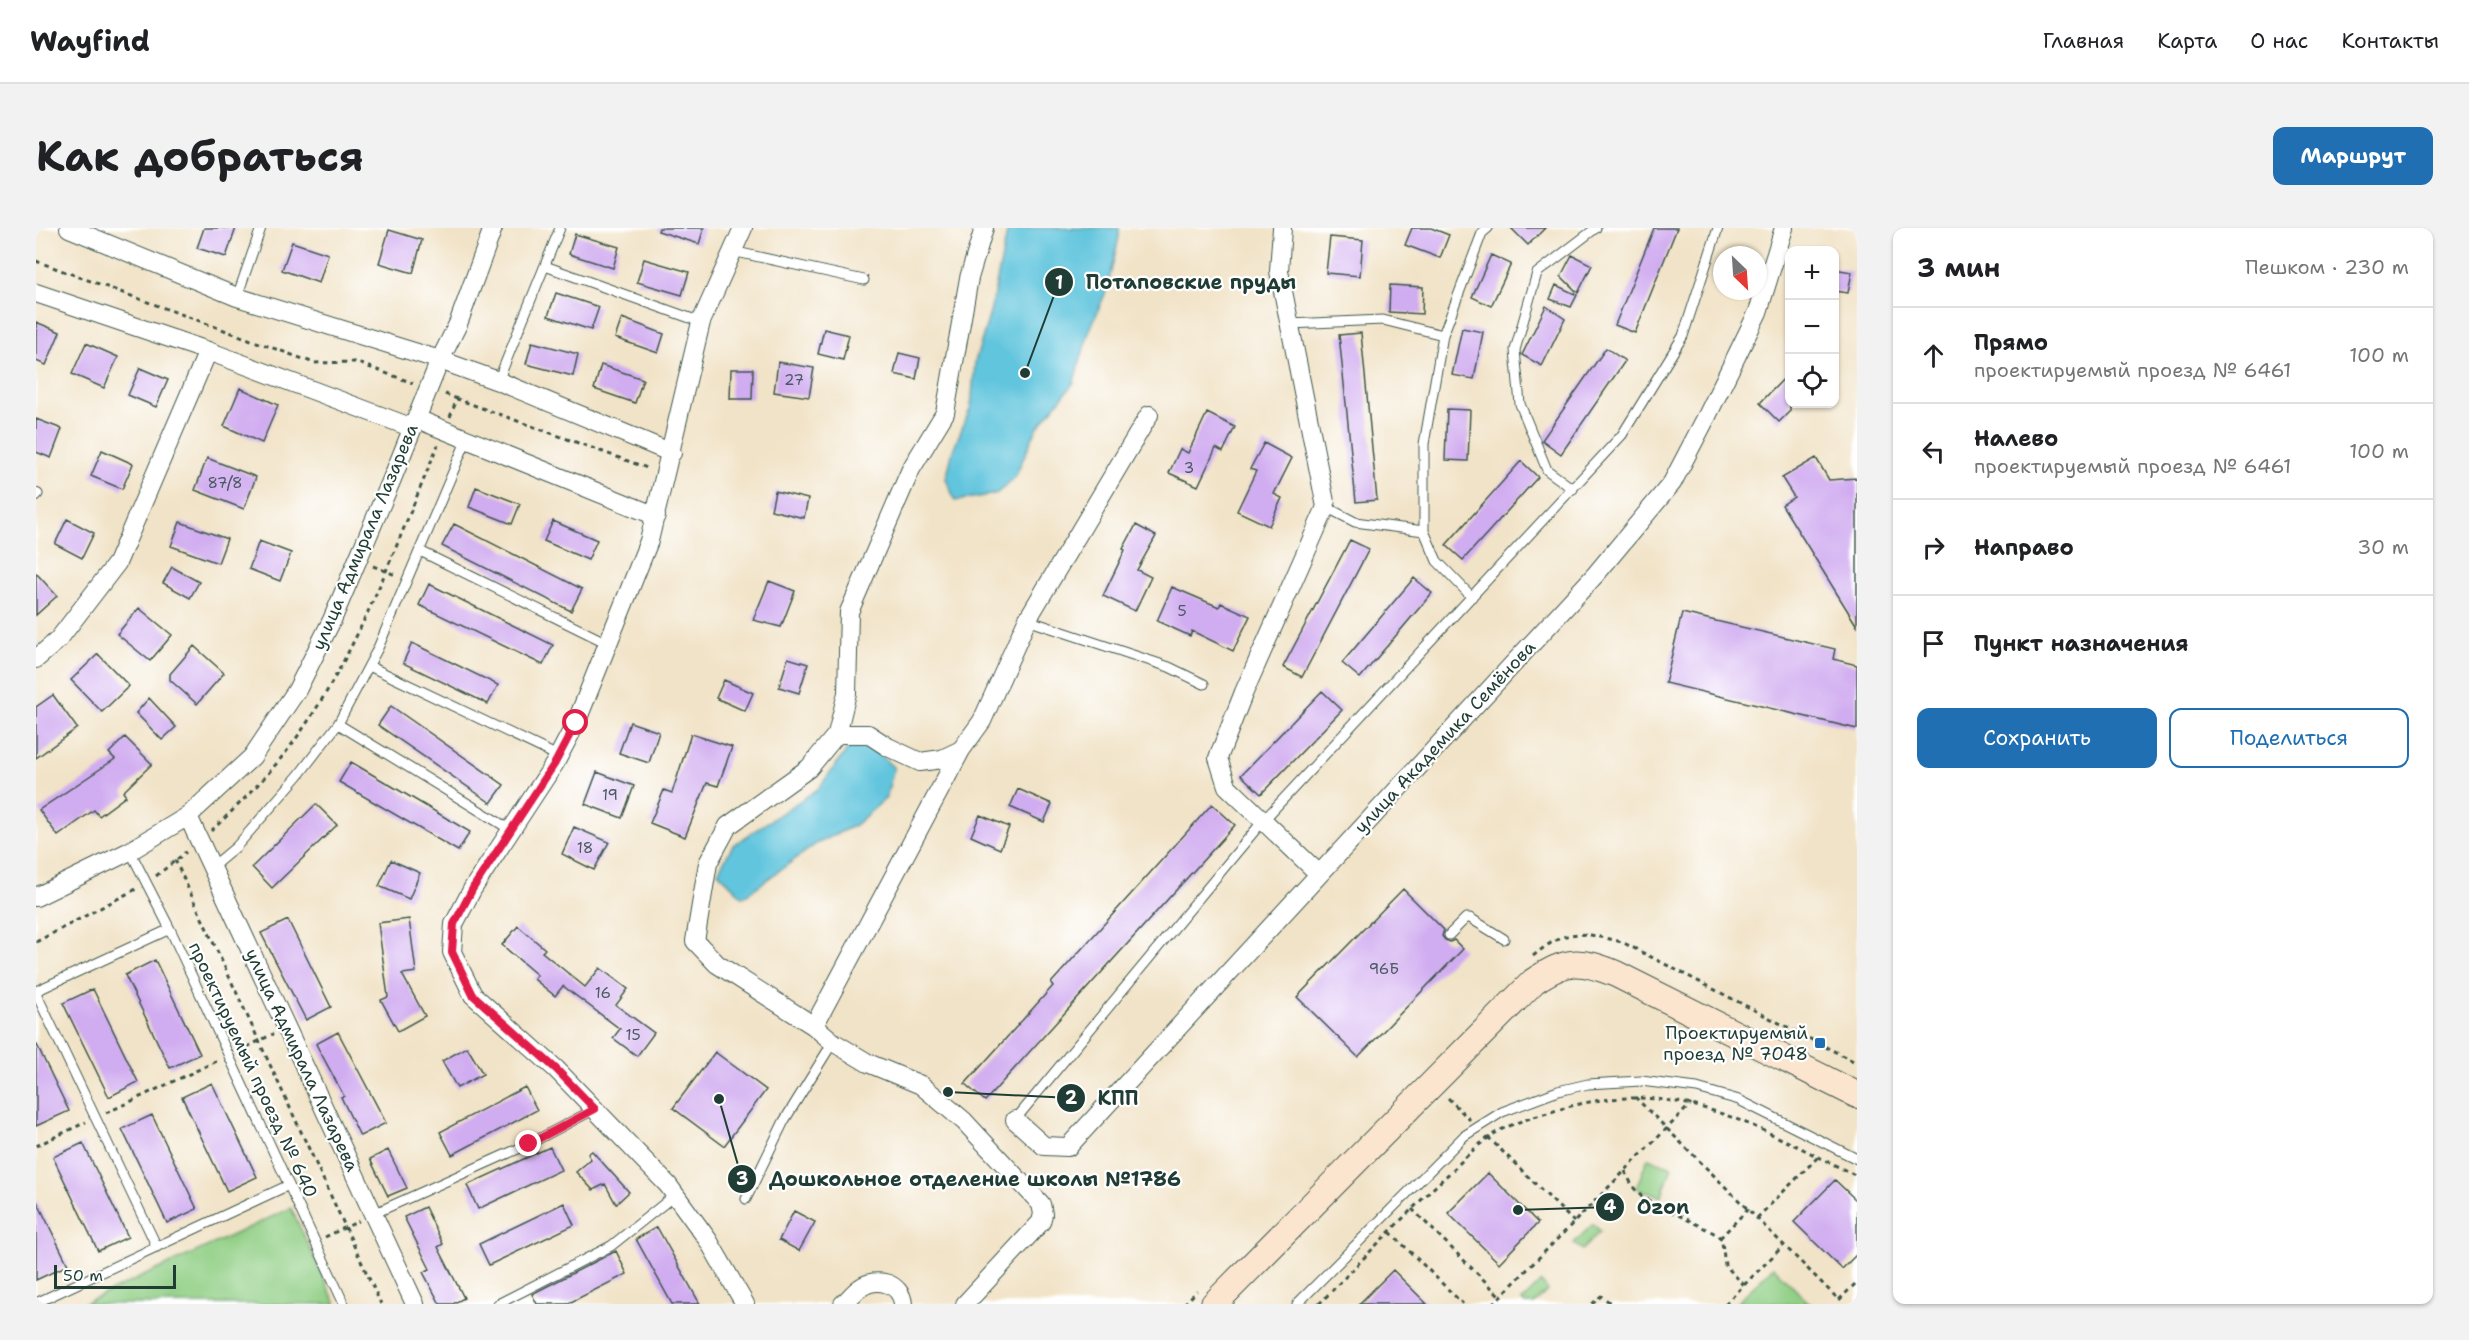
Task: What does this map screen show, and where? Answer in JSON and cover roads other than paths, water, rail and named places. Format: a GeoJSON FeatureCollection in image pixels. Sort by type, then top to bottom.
{"type":"FeatureCollection","features":[{"type":"Feature","properties":{"kind":"main road"},"geometry":{"type":"LineString","coordinates":[[1207,1296],[1420,1095],[1534,981],[1555,968],[1577,963],[1598,966],[1857,1095]]}},
{"type":"Feature","properties":{"kind":"street","name":"улица Адмирала Лазарева"},"geometry":{"type":"LineString","coordinates":[[36,897],[130,850],[188,816],[252,757],[297,690],[332,620],[440,360],[458,324],[493,228]]}},
{"type":"Feature","properties":{"kind":"street"},"geometry":{"type":"LineString","coordinates":[[742,228],[701,322],[672,453],[649,541],[576,723],[558,756],[473,888],[454,924],[452,952],[473,995],[556,1069],[675,1195],[708,1240],[746,1304]]}},
{"type":"Feature","properties":{"kind":"street"},"geometry":{"type":"LineString","coordinates":[[965,1304],[1041,1222],[1043,1214],[1041,1204],[964,1121],[921,1085],[868,1063],[833,1042],[814,1026],[717,964],[695,941],[708,863],[728,826],[809,768],[837,734],[847,693],[849,612],[910,469],[945,413],[969,278],[984,228]]}},
{"type":"Feature","properties":{"kind":"street"},"geometry":{"type":"LineString","coordinates":[[1282,228],[1279,271],[1326,507],[1244,692],[1218,758],[1227,786],[1262,822],[1318,873]]}},
{"type":"Feature","properties":{"kind":"street","name":"улица Академика Семёнова"},"geometry":{"type":"LineString","coordinates":[[1015,1120],[1044,1146],[1068,1147],[1318,873],[1596,574],[1672,483],[1758,312],[1784,228]]}},
{"type":"Feature","properties":{"kind":"street"},"geometry":{"type":"LineString","coordinates":[[77,229],[237,297],[440,360],[498,381],[672,453]]}},
{"type":"Feature","properties":{"kind":"street"},"geometry":{"type":"LineString","coordinates":[[36,293],[415,424],[444,430],[656,516]]}},
{"type":"Feature","properties":{"kind":"street"},"geometry":{"type":"LineString","coordinates":[[36,660],[58,640],[117,563],[208,351]]}},
{"type":"Feature","properties":{"kind":"street"},"geometry":{"type":"LineString","coordinates":[[814,1026],[961,750],[982,721],[1027,620],[1149,415]]}},
{"type":"Feature","properties":{"kind":"street"},"geometry":{"type":"LineString","coordinates":[[837,734],[868,734],[888,747],[920,762],[942,759],[961,750]]}},
{"type":"Feature","properties":{"kind":"street","name":"улица Адмирала Лазарева"},"geometry":{"type":"LineString","coordinates":[[188,816],[415,1304]]}},
{"type":"Feature","properties":{"kind":"street"},"geometry":{"type":"LineString","coordinates":[[843,1304],[860,1288],[872,1282],[891,1284],[902,1295],[903,1304]]}},
{"type":"Feature","properties":{"kind":"lane"},"geometry":{"type":"LineString","coordinates":[[237,297],[261,228]]}},
{"type":"Feature","properties":{"kind":"lane"},"geometry":{"type":"LineString","coordinates":[[498,381],[560,228]]}},
{"type":"Feature","properties":{"kind":"lane"},"geometry":{"type":"LineString","coordinates":[[1472,597],[1437,561],[1424,531],[1424,444],[1443,335],[1482,233],[1488,228]]}},
{"type":"Feature","properties":{"kind":"lane"},"geometry":{"type":"LineString","coordinates":[[1573,489],[1547,470],[1520,404],[1515,350],[1537,273],[1596,228]]}},
{"type":"Feature","properties":{"kind":"lane"},"geometry":{"type":"LineString","coordinates":[[1015,1120],[1262,822],[1622,435],[1683,336],[1718,228]]}},
{"type":"Feature","properties":{"kind":"lane"},"geometry":{"type":"LineString","coordinates":[[732,251],[864,280]]}},
{"type":"Feature","properties":{"kind":"lane"},"geometry":{"type":"LineString","coordinates":[[545,266],[701,322]]}},
{"type":"Feature","properties":{"kind":"lane"},"geometry":{"type":"LineString","coordinates":[[1289,324],[1383,320],[1443,335]]}},
{"type":"Feature","properties":{"kind":"lane"},"geometry":{"type":"LineString","coordinates":[[212,867],[236,847],[298,776],[338,724],[369,666],[408,580],[467,439]]}},
{"type":"Feature","properties":{"kind":"lane"},"geometry":{"type":"LineString","coordinates":[[1326,507],[1355,522],[1424,531]]}},
{"type":"Feature","properties":{"kind":"lane"},"geometry":{"type":"LineString","coordinates":[[420,550],[607,643]]}},
{"type":"Feature","properties":{"kind":"lane"},"geometry":{"type":"LineString","coordinates":[[1027,620],[1169,667],[1204,684]]}},
{"type":"Feature","properties":{"kind":"lane"},"geometry":{"type":"LineString","coordinates":[[369,666],[558,756]]}},
{"type":"Feature","properties":{"kind":"lane"},"geometry":{"type":"LineString","coordinates":[[338,724],[511,830]]}},
{"type":"Feature","properties":{"kind":"lane","name":"проектируемый проезд № 640"},"geometry":{"type":"LineString","coordinates":[[130,850],[170,929],[344,1304]]}},
{"type":"Feature","properties":{"kind":"lane"},"geometry":{"type":"LineString","coordinates":[[1449,935],[1466,918],[1470,918],[1504,939]]}},
{"type":"Feature","properties":{"kind":"lane"},"geometry":{"type":"LineString","coordinates":[[157,1246],[36,992],[170,929]]}},
{"type":"Feature","properties":{"kind":"lane"},"geometry":{"type":"LineString","coordinates":[[746,1199],[784,1121],[833,1042]]}},
{"type":"Feature","properties":{"kind":"lane"},"geometry":{"type":"LineString","coordinates":[[1297,1304],[1464,1136],[1477,1126],[1512,1108],[1558,1091],[1613,1081],[1672,1083],[1708,1090],[1739,1100],[1857,1159]]}},
{"type":"Feature","properties":{"kind":"lane"},"geometry":{"type":"LineString","coordinates":[[374,1214],[529,1144],[595,1109]]}},
{"type":"Feature","properties":{"kind":"lane"},"geometry":{"type":"LineString","coordinates":[[36,1303],[289,1185]]}},
{"type":"Feature","properties":{"kind":"lane"},"geometry":{"type":"LineString","coordinates":[[498,1304],[611,1246],[675,1195]]}},
{"type":"Feature","properties":{"kind":"water"},"geometry":{"type":"Polygon","coordinates":[[[1008,228],[1119,228],[1119,237],[1107,289],[1089,332],[1073,384],[1037,428],[1015,477],[996,494],[955,501],[946,479],[953,450],[971,407],[975,362],[990,313],[1008,228]]]}},
{"type":"Feature","properties":{"kind":"water"},"geometry":{"type":"Polygon","coordinates":[[[853,742],[869,744],[894,768],[886,798],[855,825],[816,844],[743,897],[718,872],[733,845],[818,789],[853,742]]]}},
{"type":"Feature","properties":{"kind":"place","name":"Потаповские пруды"},"geometry":{"type":"Point","coordinates":[1025,373]}},
{"type":"Feature","properties":{"kind":"place","name":"Проектируемый проезд № 7048"},"geometry":{"type":"Point","coordinates":[1820,1043]}},
{"type":"Feature","properties":{"kind":"place","name":"КПП"},"geometry":{"type":"Point","coordinates":[948,1092]}},
{"type":"Feature","properties":{"kind":"place","name":"Дошкольное отделение школы №1786"},"geometry":{"type":"Point","coordinates":[719,1099]}},
{"type":"Feature","properties":{"kind":"place","name":"Ozon"},"geometry":{"type":"Point","coordinates":[1518,1210]}}]}
